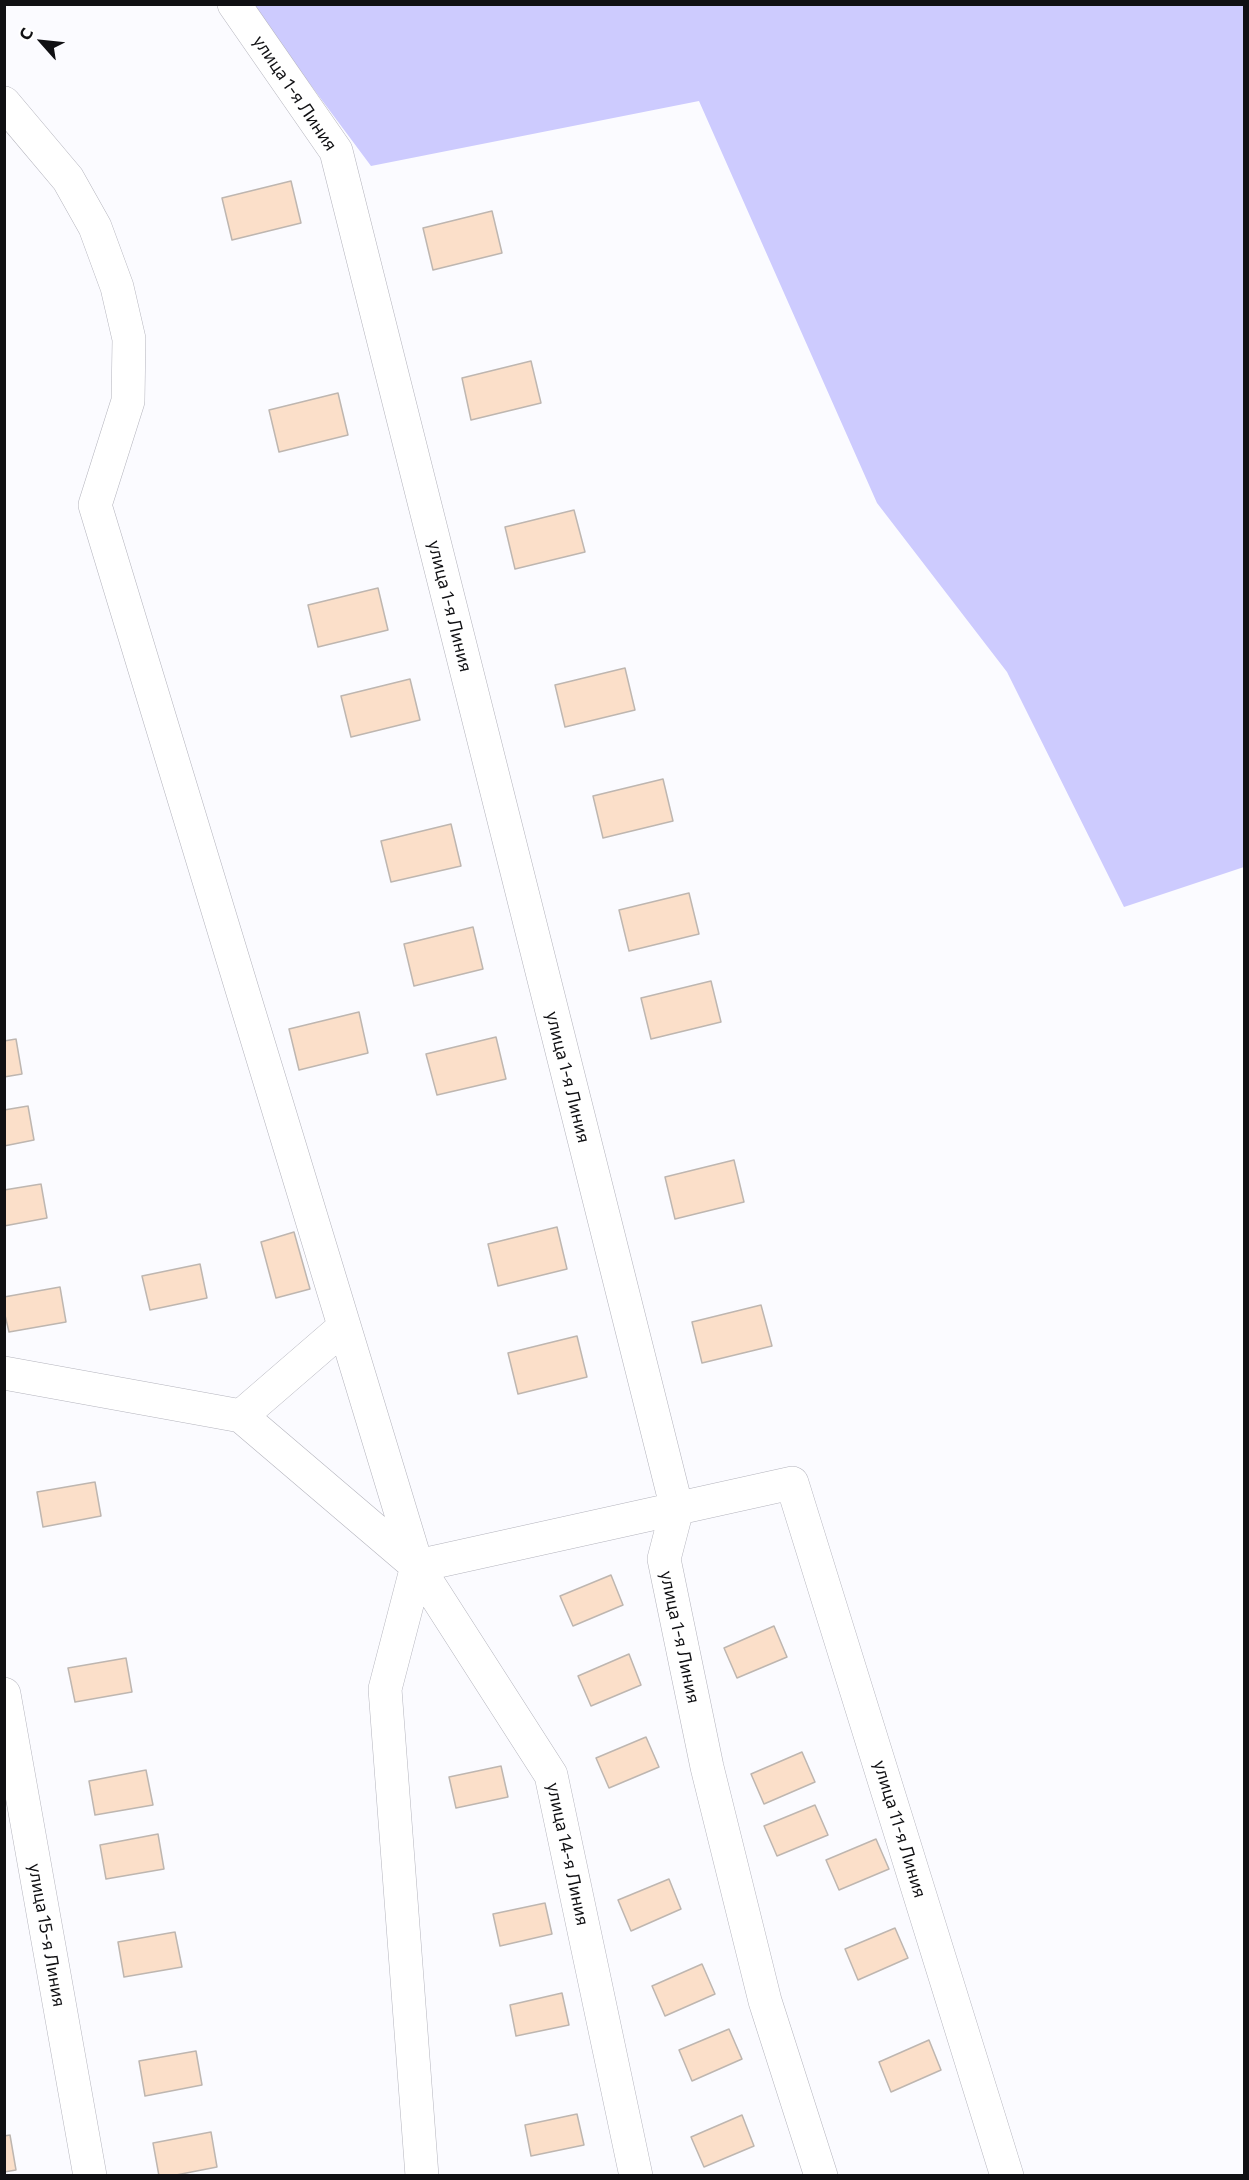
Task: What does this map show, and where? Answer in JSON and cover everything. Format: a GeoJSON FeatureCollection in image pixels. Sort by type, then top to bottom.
{"type":"FeatureCollection","features":[{"type":"Feature","properties":{"kind":"street","name":"улица 1-я Линия"},"geometry":{"type":"LineString","coordinates":[[234,4],[336,151],[677,1509],[664,1559],[707,1767],[765,2001],[821,2175]]}},
{"type":"Feature","properties":{"kind":"street"},"geometry":{"type":"LineString","coordinates":[[4,103],[68,179],[95,226],[117,287],[129,339],[128,401],[95,505],[417,1566],[385,1689],[422,2175]]}},
{"type":"Feature","properties":{"kind":"street"},"geometry":{"type":"LineString","coordinates":[[241,1416],[344,1327]]}},
{"type":"Feature","properties":{"kind":"street"},"geometry":{"type":"LineString","coordinates":[[4,1372],[241,1416],[417,1566]]}},
{"type":"Feature","properties":{"kind":"street","name":"улица 11-я Линия"},"geometry":{"type":"LineString","coordinates":[[677,1509],[792,1483],[1007,2175]]}},
{"type":"Feature","properties":{"kind":"street"},"geometry":{"type":"LineString","coordinates":[[417,1566],[677,1509]]}},
{"type":"Feature","properties":{"kind":"street","name":"улица 14-я Линия"},"geometry":{"type":"LineString","coordinates":[[417,1566],[551,1775],[636,2175]]}},
{"type":"Feature","properties":{"kind":"street","name":"улица 15-я Линия"},"geometry":{"type":"LineString","coordinates":[[4,1694],[90,2175]]}},
{"type":"Feature","properties":{"kind":"shaded area"},"geometry":{"type":"Polygon","coordinates":[[[251,5],[1244,5],[1244,867],[1124,907],[1007,672],[877,503],[699,101],[371,166],[251,5]]]}},
{"type":"Feature","properties":{"kind":"building"},"geometry":{"type":"Polygon","coordinates":[[[291,181],[301,223],[232,240],[222,198],[291,181]]]}},
{"type":"Feature","properties":{"kind":"building"},"geometry":{"type":"Polygon","coordinates":[[[492,211],[502,253],[433,270],[423,228],[492,211]]]}},
{"type":"Feature","properties":{"kind":"building"},"geometry":{"type":"Polygon","coordinates":[[[531,361],[541,403],[471,420],[462,378],[531,361]]]}},
{"type":"Feature","properties":{"kind":"building"},"geometry":{"type":"Polygon","coordinates":[[[338,393],[348,435],[279,452],[269,410],[338,393]]]}},
{"type":"Feature","properties":{"kind":"building"},"geometry":{"type":"Polygon","coordinates":[[[574,510],[585,552],[515,569],[505,527],[574,510]]]}},
{"type":"Feature","properties":{"kind":"building"},"geometry":{"type":"Polygon","coordinates":[[[378,588],[388,630],[318,647],[308,605],[378,588]]]}},
{"type":"Feature","properties":{"kind":"building"},"geometry":{"type":"Polygon","coordinates":[[[625,668],[635,710],[565,727],[555,685],[625,668]]]}},
{"type":"Feature","properties":{"kind":"building"},"geometry":{"type":"Polygon","coordinates":[[[410,679],[420,720],[351,737],[341,696],[410,679]]]}},
{"type":"Feature","properties":{"kind":"building"},"geometry":{"type":"Polygon","coordinates":[[[663,779],[673,821],[603,838],[593,796],[663,779]]]}},
{"type":"Feature","properties":{"kind":"building"},"geometry":{"type":"Polygon","coordinates":[[[451,824],[461,866],[391,882],[381,841],[451,824]]]}},
{"type":"Feature","properties":{"kind":"building"},"geometry":{"type":"Polygon","coordinates":[[[689,893],[699,934],[629,951],[619,910],[689,893]]]}},
{"type":"Feature","properties":{"kind":"building"},"geometry":{"type":"Polygon","coordinates":[[[473,927],[483,969],[414,986],[404,944],[473,927]]]}},
{"type":"Feature","properties":{"kind":"building"},"geometry":{"type":"Polygon","coordinates":[[[711,981],[721,1022],[651,1039],[641,998],[711,981]]]}},
{"type":"Feature","properties":{"kind":"building"},"geometry":{"type":"Polygon","coordinates":[[[359,1012],[368,1053],[299,1070],[289,1029],[359,1012]]]}},
{"type":"Feature","properties":{"kind":"building"},"geometry":{"type":"Polygon","coordinates":[[[496,1037],[506,1079],[437,1095],[426,1054],[496,1037]]]}},
{"type":"Feature","properties":{"kind":"building"},"geometry":{"type":"Polygon","coordinates":[[[16,1039],[22,1074],[4,1077],[4,1041],[16,1039]]]}},
{"type":"Feature","properties":{"kind":"building"},"geometry":{"type":"Polygon","coordinates":[[[28,1106],[34,1140],[4,1146],[4,1110],[28,1106]]]}},
{"type":"Feature","properties":{"kind":"building"},"geometry":{"type":"Polygon","coordinates":[[[734,1160],[744,1202],[675,1219],[665,1177],[734,1160]]]}},
{"type":"Feature","properties":{"kind":"building"},"geometry":{"type":"Polygon","coordinates":[[[41,1184],[47,1218],[4,1226],[4,1190],[41,1184]]]}},
{"type":"Feature","properties":{"kind":"building"},"geometry":{"type":"Polygon","coordinates":[[[557,1227],[567,1269],[498,1286],[488,1244],[557,1227]]]}},
{"type":"Feature","properties":{"kind":"building"},"geometry":{"type":"Polygon","coordinates":[[[294,1232],[310,1289],[276,1298],[261,1242],[294,1232]]]}},
{"type":"Feature","properties":{"kind":"building"},"geometry":{"type":"Polygon","coordinates":[[[200,1264],[207,1298],[150,1310],[142,1276],[200,1264]]]}},
{"type":"Feature","properties":{"kind":"building"},"geometry":{"type":"Polygon","coordinates":[[[60,1287],[66,1322],[9,1332],[4,1311],[4,1297],[60,1287]]]}},
{"type":"Feature","properties":{"kind":"building"},"geometry":{"type":"Polygon","coordinates":[[[761,1305],[772,1346],[702,1363],[692,1322],[761,1305]]]}},
{"type":"Feature","properties":{"kind":"building"},"geometry":{"type":"Polygon","coordinates":[[[577,1336],[587,1377],[518,1394],[508,1353],[577,1336]]]}},
{"type":"Feature","properties":{"kind":"building"},"geometry":{"type":"Polygon","coordinates":[[[95,1482],[101,1516],[43,1527],[37,1492],[95,1482]]]}},
{"type":"Feature","properties":{"kind":"building"},"geometry":{"type":"Polygon","coordinates":[[[611,1575],[623,1605],[573,1626],[560,1596],[611,1575]]]}},
{"type":"Feature","properties":{"kind":"building"},"geometry":{"type":"Polygon","coordinates":[[[774,1626],[787,1657],[737,1678],[724,1648],[774,1626]]]}},
{"type":"Feature","properties":{"kind":"building"},"geometry":{"type":"Polygon","coordinates":[[[629,1654],[641,1685],[591,1706],[578,1676],[629,1654]]]}},
{"type":"Feature","properties":{"kind":"building"},"geometry":{"type":"Polygon","coordinates":[[[126,1658],[132,1692],[75,1702],[68,1668],[126,1658]]]}},
{"type":"Feature","properties":{"kind":"building"},"geometry":{"type":"Polygon","coordinates":[[[646,1737],[659,1767],[609,1788],[596,1758],[646,1737]]]}},
{"type":"Feature","properties":{"kind":"building"},"geometry":{"type":"Polygon","coordinates":[[[802,1752],[815,1782],[764,1804],[751,1774],[802,1752]]]}},
{"type":"Feature","properties":{"kind":"building"},"geometry":{"type":"Polygon","coordinates":[[[501,1766],[508,1797],[456,1808],[449,1777],[501,1766]]]}},
{"type":"Feature","properties":{"kind":"building"},"geometry":{"type":"Polygon","coordinates":[[[146,1770],[153,1805],[95,1815],[89,1781],[146,1770]]]}},
{"type":"Feature","properties":{"kind":"building"},"geometry":{"type":"Polygon","coordinates":[[[815,1805],[828,1835],[777,1856],[764,1826],[815,1805]]]}},
{"type":"Feature","properties":{"kind":"building"},"geometry":{"type":"Polygon","coordinates":[[[158,1834],[164,1869],[106,1879],[100,1845],[158,1834]]]}},
{"type":"Feature","properties":{"kind":"building"},"geometry":{"type":"Polygon","coordinates":[[[876,1839],[889,1869],[839,1890],[826,1860],[876,1839]]]}},
{"type":"Feature","properties":{"kind":"building"},"geometry":{"type":"Polygon","coordinates":[[[669,1879],[681,1909],[631,1931],[618,1900],[669,1879]]]}},
{"type":"Feature","properties":{"kind":"building"},"geometry":{"type":"Polygon","coordinates":[[[545,1903],[552,1934],[500,1946],[493,1914],[545,1903]]]}},
{"type":"Feature","properties":{"kind":"building"},"geometry":{"type":"Polygon","coordinates":[[[895,1928],[908,1958],[858,1980],[845,1949],[895,1928]]]}},
{"type":"Feature","properties":{"kind":"building"},"geometry":{"type":"Polygon","coordinates":[[[175,1932],[182,1967],[124,1977],[118,1942],[175,1932]]]}},
{"type":"Feature","properties":{"kind":"building"},"geometry":{"type":"Polygon","coordinates":[[[702,1964],[715,1994],[665,2016],[652,1986],[702,1964]]]}},
{"type":"Feature","properties":{"kind":"building"},"geometry":{"type":"Polygon","coordinates":[[[562,1993],[569,2025],[516,2036],[510,2005],[562,1993]]]}},
{"type":"Feature","properties":{"kind":"building"},"geometry":{"type":"Polygon","coordinates":[[[729,2029],[742,2059],[692,2081],[679,2050],[729,2029]]]}},
{"type":"Feature","properties":{"kind":"building"},"geometry":{"type":"Polygon","coordinates":[[[929,2040],[941,2070],[891,2092],[879,2062],[929,2040]]]}},
{"type":"Feature","properties":{"kind":"building"},"geometry":{"type":"Polygon","coordinates":[[[196,2051],[202,2085],[145,2096],[139,2061],[196,2051]]]}},
{"type":"Feature","properties":{"kind":"building"},"geometry":{"type":"Polygon","coordinates":[[[577,2114],[584,2145],[531,2156],[525,2125],[577,2114]]]}},
{"type":"Feature","properties":{"kind":"building"},"geometry":{"type":"Polygon","coordinates":[[[742,2115],[754,2146],[704,2167],[691,2137],[742,2115]]]}},
{"type":"Feature","properties":{"kind":"building"},"geometry":{"type":"Polygon","coordinates":[[[211,2132],[217,2167],[171,2176],[159,2176],[153,2143],[211,2132]]]}},
{"type":"Feature","properties":{"kind":"building"},"geometry":{"type":"Polygon","coordinates":[[[10,2135],[16,2170],[4,2172],[4,2136],[10,2135]]]}}]}
